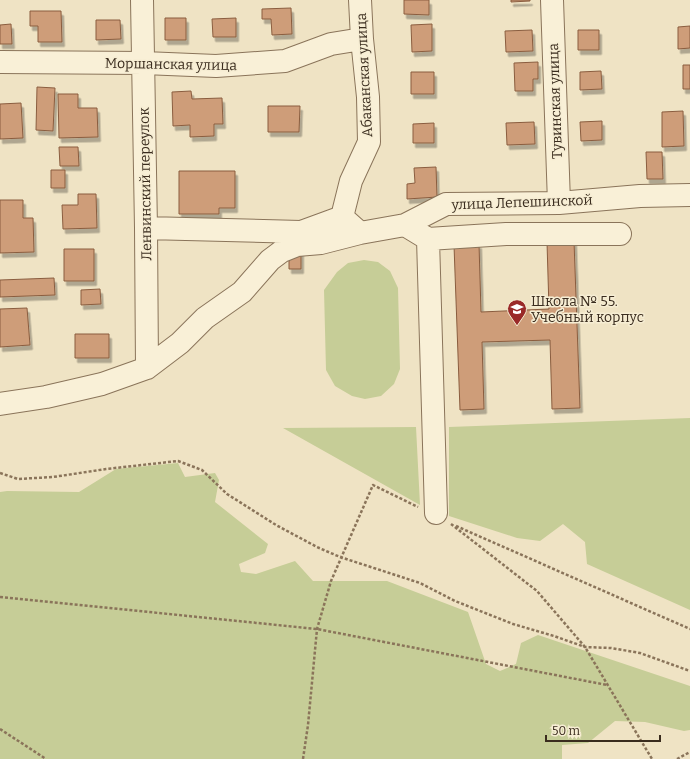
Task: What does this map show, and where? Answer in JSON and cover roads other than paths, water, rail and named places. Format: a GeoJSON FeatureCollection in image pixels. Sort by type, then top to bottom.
{"type":"FeatureCollection","features":[{"type":"Feature","properties":{"kind":"street","name":"Ленвинский переулок"},"geometry":{"type":"LineString","coordinates":[[142,0],[147,368]]}},
{"type":"Feature","properties":{"kind":"street","name":"Абаканская улица"},"geometry":{"type":"LineString","coordinates":[[342,217],[351,181],[369,142],[368,97],[362,39],[360,0]]}},
{"type":"Feature","properties":{"kind":"street","name":"Тувинская улица"},"geometry":{"type":"LineString","coordinates":[[552,0],[559,202]]}},
{"type":"Feature","properties":{"kind":"street","name":"Моршанская улица"},"geometry":{"type":"LineString","coordinates":[[0,62],[144,63],[216,66],[285,61],[331,44],[362,39]]}},
{"type":"Feature","properties":{"kind":"street","name":"улица Лепешинской"},"geometry":{"type":"LineString","coordinates":[[0,404],[46,397],[102,384],[147,368],[180,342],[205,318],[242,292],[270,260],[282,251],[297,245],[321,242],[405,225],[446,204],[559,202],[640,196],[690,195]]}},
{"type":"Feature","properties":{"kind":"street"},"geometry":{"type":"LineString","coordinates":[[146,228],[301,232],[342,217],[360,233]]}},
{"type":"Feature","properties":{"kind":"street"},"geometry":{"type":"LineString","coordinates":[[405,225],[428,238],[506,234],[620,234]]}},
{"type":"Feature","properties":{"kind":"street"},"geometry":{"type":"LineString","coordinates":[[428,238],[438,517]]}},
{"type":"Feature","properties":{"kind":"place","name":"Школа № 55. Учебный корпус"},"geometry":{"type":"Point","coordinates":[517,326]}}]}
